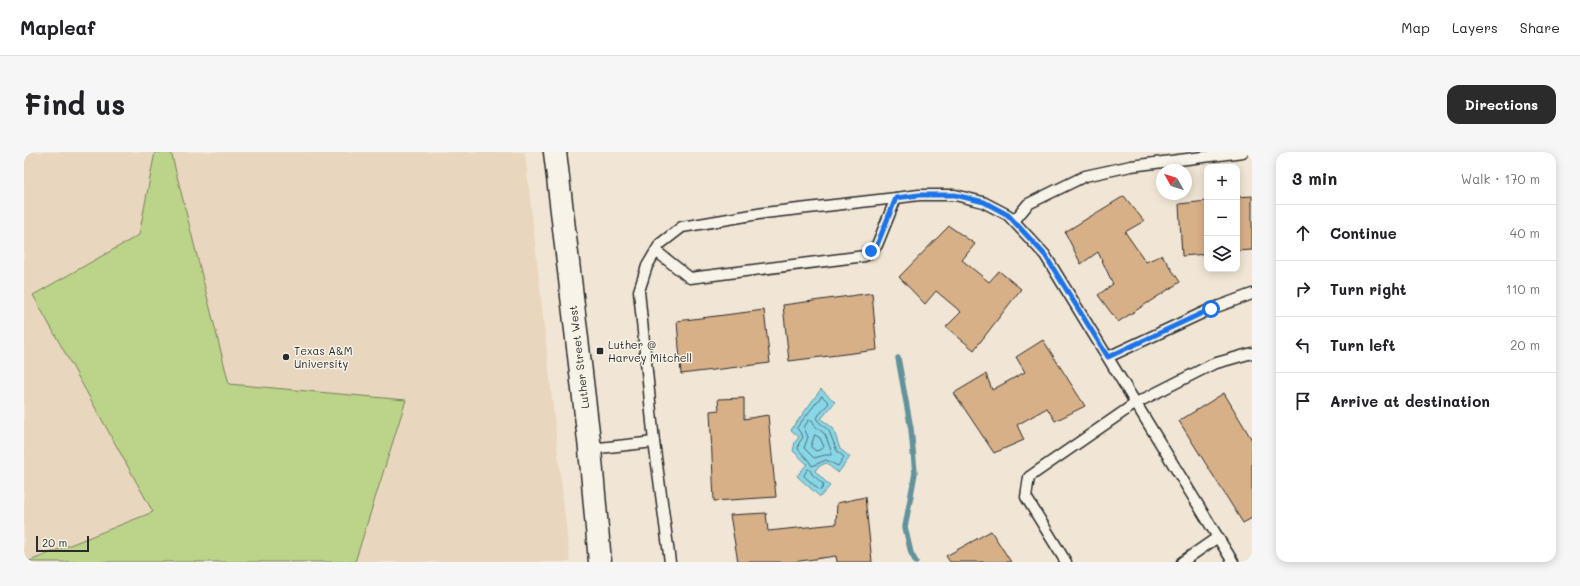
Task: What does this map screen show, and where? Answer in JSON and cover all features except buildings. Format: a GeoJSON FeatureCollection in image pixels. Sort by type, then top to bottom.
{"type":"FeatureCollection","features":[{"type":"Feature","properties":{"kind":"street","name":"Luther Street West"},"geometry":{"type":"LineString","coordinates":[[555,152],[590,449],[600,562]]}},
{"type":"Feature","properties":{"kind":"lane"},"geometry":{"type":"LineString","coordinates":[[1014,221],[1028,204],[1085,176],[1131,166],[1243,152]]}},
{"type":"Feature","properties":{"kind":"lane"},"geometry":{"type":"LineString","coordinates":[[670,562],[654,442],[639,291],[646,266],[660,244],[682,227],[764,213],[919,195],[955,195],[984,202],[1008,215],[1045,255],[1233,562]]}},
{"type":"Feature","properties":{"kind":"lane"},"geometry":{"type":"LineString","coordinates":[[656,251],[690,278],[864,256],[877,245],[896,198]]}},
{"type":"Feature","properties":{"kind":"lane"},"geometry":{"type":"LineString","coordinates":[[1108,357],[1211,309],[1252,294]]}},
{"type":"Feature","properties":{"kind":"lane"},"geometry":{"type":"LineString","coordinates":[[1066,562],[1026,497],[1029,477],[1136,403],[1213,364],[1252,353]]}},
{"type":"Feature","properties":{"kind":"lane"},"geometry":{"type":"LineString","coordinates":[[590,449],[654,442]]}},
{"type":"Feature","properties":{"kind":"lane"},"geometry":{"type":"LineString","coordinates":[[1182,562],[1218,537]]}},
{"type":"Feature","properties":{"kind":"shaded area","name":"Texas A&M University"},"geometry":{"type":"Polygon","coordinates":[[[24,152],[525,152],[570,562],[24,562],[24,152]]]}},
{"type":"Feature","properties":{"kind":"green space"},"geometry":{"type":"Polygon","coordinates":[[[155,152],[171,152],[229,384],[406,400],[355,562],[27,562],[153,512],[33,295],[139,235],[155,152]]]}},
{"type":"Feature","properties":{"kind":"water"},"geometry":{"type":"Polygon","coordinates":[[[821,389],[835,402],[821,419],[833,428],[840,449],[850,457],[838,473],[826,463],[818,467],[815,471],[830,486],[820,497],[797,476],[807,464],[793,451],[795,442],[799,437],[791,430],[821,389]]]}},
{"type":"Feature","properties":{"kind":"waterway"},"geometry":{"type":"LineString","coordinates":[[898,358],[911,429],[915,473],[905,527],[911,553],[916,562]]}},
{"type":"Feature","properties":{"kind":"place","name":"Luther @ Harvey Mitchell"},"geometry":{"type":"Point","coordinates":[600,351]}},
{"type":"Feature","properties":{"kind":"place","name":"Texas A&M University"},"geometry":{"type":"Point","coordinates":[286,357]}},
{"type":"Feature","properties":{"kind":"route"},"geometry":{"type":"LineString","coordinates":[[871,251],[877,245],[896,198],[919,195],[955,195],[984,202],[1008,215],[1045,255],[1108,357],[1211,309]]}}]}
